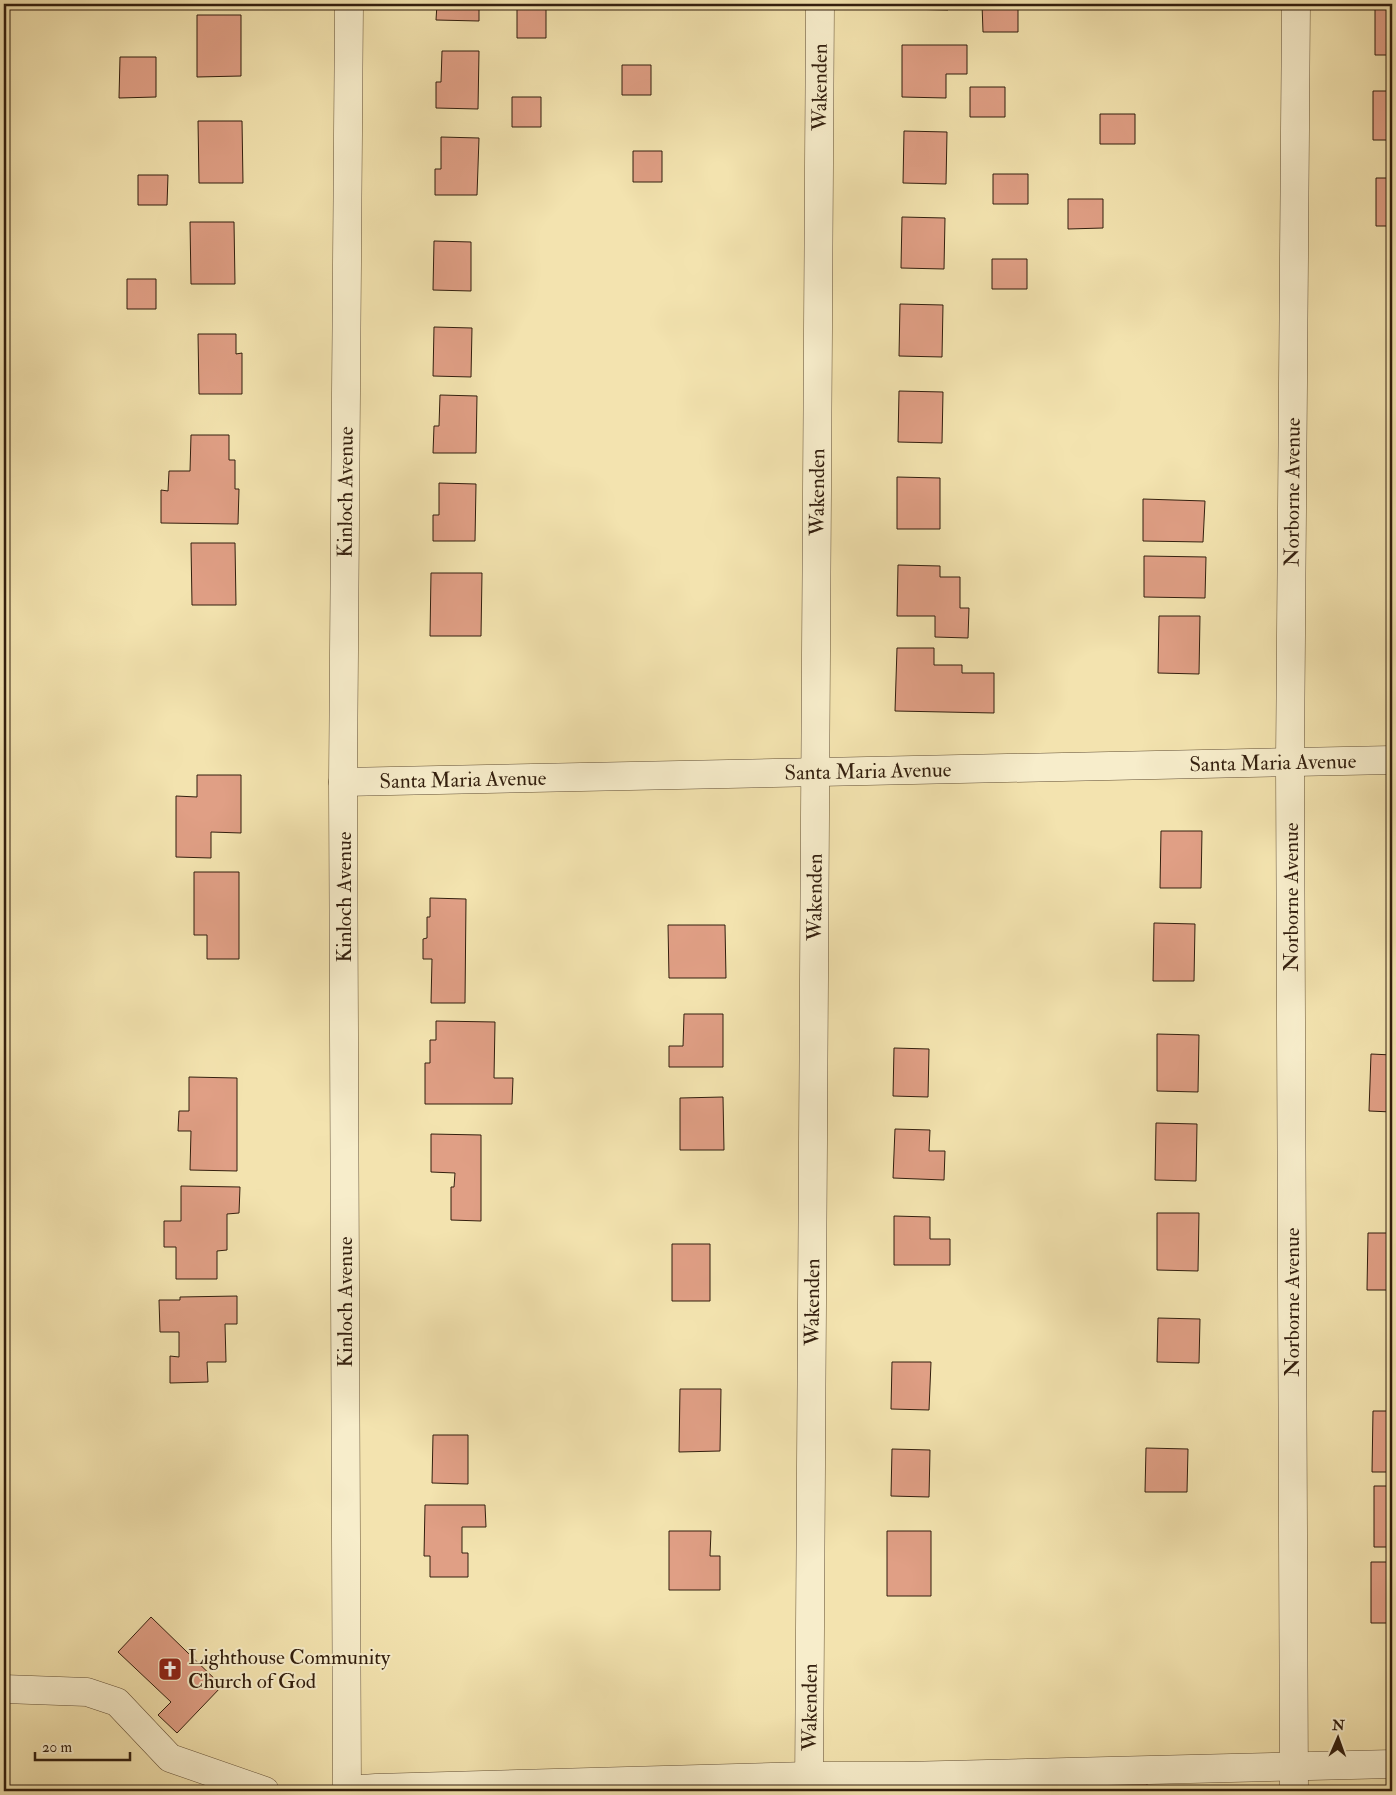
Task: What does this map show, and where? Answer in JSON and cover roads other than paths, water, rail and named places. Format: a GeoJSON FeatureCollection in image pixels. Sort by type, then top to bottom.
{"type":"FeatureCollection","features":[{"type":"Feature","properties":{"kind":"street","name":"Kinloch Avenue"},"geometry":{"type":"LineString","coordinates":[[347,1791],[343,782],[350,4]]}},
{"type":"Feature","properties":{"kind":"street","name":"Wakenden"},"geometry":{"type":"LineString","coordinates":[[809,1784],[820,4]]}},
{"type":"Feature","properties":{"kind":"street","name":"Norborne Avenue"},"geometry":{"type":"LineString","coordinates":[[1294,1779],[1290,762],[1296,4]]}},
{"type":"Feature","properties":{"kind":"street","name":"Santa Maria Avenue"},"geometry":{"type":"LineString","coordinates":[[343,782],[1392,760]]}},
{"type":"Feature","properties":{"kind":"street"},"geometry":{"type":"LineString","coordinates":[[4,1689],[87,1692],[117,1702],[170,1758],[265,1791]]}},
{"type":"Feature","properties":{"kind":"street"},"geometry":{"type":"LineString","coordinates":[[347,1791],[1294,1779],[1392,1764]]}},
{"type":"Feature","properties":{"kind":"place","name":"Lighthouse Community Church of God"},"geometry":{"type":"Point","coordinates":[170,1669]}}]}
